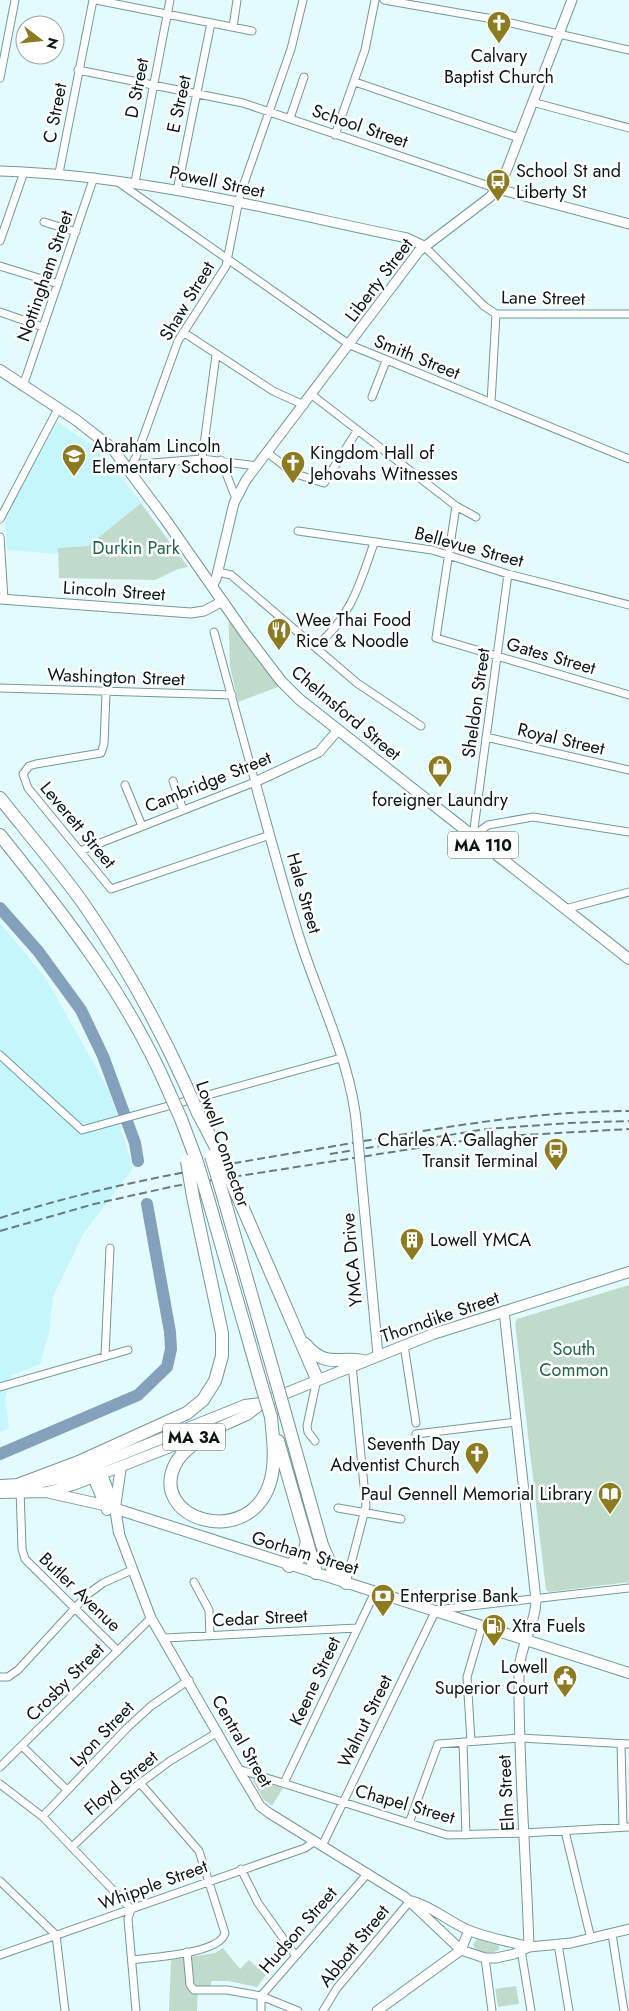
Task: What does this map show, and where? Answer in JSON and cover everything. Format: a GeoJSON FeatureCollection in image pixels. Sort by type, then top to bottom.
{"type":"FeatureCollection","features":[{"type":"Feature","properties":{"kind":"highway","name":"Lowell Connector"},"geometry":{"type":"LineString","coordinates":[[0,798],[66,881],[107,939],[145,1004],[198,1113],[229,1191],[276,1381],[322,1545],[332,1568],[346,1583]]}},
{"type":"Feature","properties":{"kind":"highway","name":"Lowell Connector"},"geometry":{"type":"LineString","coordinates":[[0,835],[57,905],[98,963],[134,1020],[170,1092],[181,1119],[192,1160],[207,1195],[271,1418]]}},
{"type":"Feature","properties":{"kind":"highway"},"geometry":{"type":"LineString","coordinates":[[20,1489],[178,1418],[195,1407],[210,1391],[222,1356],[222,1333],[194,1197],[192,1160]]}},
{"type":"Feature","properties":{"kind":"highway"},"geometry":{"type":"LineString","coordinates":[[229,1191],[300,1339],[317,1379]]}},
{"type":"Feature","properties":{"kind":"highway"},"geometry":{"type":"LineString","coordinates":[[300,1339],[314,1353],[331,1362],[350,1358],[358,1363]]}},
{"type":"Feature","properties":{"kind":"highway"},"geometry":{"type":"LineString","coordinates":[[211,1431],[191,1446],[177,1460],[173,1470],[172,1489],[179,1505],[193,1517],[209,1522],[229,1521],[248,1514],[268,1490],[274,1466],[271,1418]]}},
{"type":"Feature","properties":{"kind":"highway"},"geometry":{"type":"LineString","coordinates":[[271,1418],[316,1573]]}},
{"type":"Feature","properties":{"kind":"highway"},"geometry":{"type":"LineString","coordinates":[[289,1566],[304,1555],[307,1540]]}},
{"type":"Feature","properties":{"kind":"main road","name":"Chelmsford Street"},"geometry":{"type":"LineString","coordinates":[[0,370],[106,442],[129,470],[281,681],[338,730],[629,959]]}},
{"type":"Feature","properties":{"kind":"main road","name":"Thorndike Street"},"geometry":{"type":"LineString","coordinates":[[96,1471],[121,1466],[211,1431],[246,1415],[264,1402],[404,1345],[629,1272]]}},
{"type":"Feature","properties":{"kind":"main road","name":"Thorndike Street"},"geometry":{"type":"LineString","coordinates":[[47,1492],[245,1405],[264,1402]]}},
{"type":"Feature","properties":{"kind":"main road"},"geometry":{"type":"LineString","coordinates":[[109,1507],[121,1466]]}},
{"type":"Feature","properties":{"kind":"main road","name":"MA 3A"},"geometry":{"type":"LineString","coordinates":[[0,1493],[96,1471]]}},
{"type":"Feature","properties":{"kind":"main road"},"geometry":{"type":"LineString","coordinates":[[96,1471],[109,1507]]}},
{"type":"Feature","properties":{"kind":"main road","name":"MA 3A"},"geometry":{"type":"LineString","coordinates":[[0,1485],[47,1492]]}},
{"type":"Feature","properties":{"kind":"main road","name":"Gorham Street"},"geometry":{"type":"LineString","coordinates":[[47,1492],[109,1507],[629,1673]]}},
{"type":"Feature","properties":{"kind":"main road","name":"Central Street"},"geometry":{"type":"LineString","coordinates":[[109,1507],[118,1533]]}},
{"type":"Feature","properties":{"kind":"street"},"geometry":{"type":"LineString","coordinates":[[0,78],[16,0]]}},
{"type":"Feature","properties":{"kind":"street"},"geometry":{"type":"LineString","coordinates":[[94,0],[252,31]]}},
{"type":"Feature","properties":{"kind":"street","name":"C Street"},"geometry":{"type":"LineString","coordinates":[[59,173],[78,70],[94,0]]}},
{"type":"Feature","properties":{"kind":"street","name":"D Street"},"geometry":{"type":"LineString","coordinates":[[135,182],[170,0]]}},
{"type":"Feature","properties":{"kind":"street"},"geometry":{"type":"LineString","coordinates":[[233,28],[238,0]]}},
{"type":"Feature","properties":{"kind":"street","name":"Shaw Street"},"geometry":{"type":"LineString","coordinates":[[129,470],[136,457],[174,351],[183,332],[224,271],[228,260],[238,203],[295,36],[303,0]]}},
{"type":"Feature","properties":{"kind":"street"},"geometry":{"type":"LineString","coordinates":[[335,135],[366,50],[375,0]]}},
{"type":"Feature","properties":{"kind":"street"},"geometry":{"type":"LineString","coordinates":[[384,0],[493,19],[629,50]]}},
{"type":"Feature","properties":{"kind":"street","name":"Liberty Street"},"geometry":{"type":"LineString","coordinates":[[212,586],[218,572],[236,499],[241,488],[410,261],[424,246],[498,189],[505,176],[572,0]]}},
{"type":"Feature","properties":{"kind":"street","name":"E Street"},"geometry":{"type":"LineString","coordinates":[[177,191],[211,23]]}},
{"type":"Feature","properties":{"kind":"street","name":"School Street"},"geometry":{"type":"LineString","coordinates":[[78,70],[197,92],[270,111],[335,135],[498,189],[629,224]]}},
{"type":"Feature","properties":{"kind":"street"},"geometry":{"type":"LineString","coordinates":[[290,118],[304,77]]}},
{"type":"Feature","properties":{"kind":"street"},"geometry":{"type":"LineString","coordinates":[[355,82],[519,138]]}},
{"type":"Feature","properties":{"kind":"street"},"geometry":{"type":"LineString","coordinates":[[532,102],[629,128]]}},
{"type":"Feature","properties":{"kind":"street","name":"Powell Street"},"geometry":{"type":"LineString","coordinates":[[0,171],[59,173],[135,182],[407,238],[424,246]]}},
{"type":"Feature","properties":{"kind":"street"},"geometry":{"type":"LineString","coordinates":[[0,241],[24,172]]}},
{"type":"Feature","properties":{"kind":"street","name":"Nottingham Street"},"geometry":{"type":"LineString","coordinates":[[23,386],[94,177]]}},
{"type":"Feature","properties":{"kind":"street","name":"Smith Street"},"geometry":{"type":"LineString","coordinates":[[114,179],[350,344],[386,361],[629,459]]}},
{"type":"Feature","properties":{"kind":"street"},"geometry":{"type":"LineString","coordinates":[[44,222],[76,232]]}},
{"type":"Feature","properties":{"kind":"street","name":"Lane Street"},"geometry":{"type":"LineString","coordinates":[[424,246],[484,306],[496,314],[629,314]]}},
{"type":"Feature","properties":{"kind":"street"},"geometry":{"type":"LineString","coordinates":[[0,266],[58,284]]}},
{"type":"Feature","properties":{"kind":"street"},"geometry":{"type":"LineString","coordinates":[[0,312],[44,327]]}},
{"type":"Feature","properties":{"kind":"street"},"geometry":{"type":"LineString","coordinates":[[491,403],[496,314]]}},
{"type":"Feature","properties":{"kind":"street"},"geometry":{"type":"LineString","coordinates":[[183,332],[273,392],[304,405]]}},
{"type":"Feature","properties":{"kind":"street"},"geometry":{"type":"LineString","coordinates":[[202,459],[216,355]]}},
{"type":"Feature","properties":{"kind":"street"},"geometry":{"type":"LineString","coordinates":[[372,397],[386,361]]}},
{"type":"Feature","properties":{"kind":"street"},"geometry":{"type":"LineString","coordinates":[[312,394],[357,431],[456,506],[476,517]]}},
{"type":"Feature","properties":{"kind":"street"},"geometry":{"type":"LineString","coordinates":[[0,519],[58,409]]}},
{"type":"Feature","properties":{"kind":"street"},"geometry":{"type":"LineString","coordinates":[[268,453],[293,473],[324,483],[357,431]]}},
{"type":"Feature","properties":{"kind":"street"},"geometry":{"type":"LineString","coordinates":[[129,470],[140,464],[202,459],[257,466]]}},
{"type":"Feature","properties":{"kind":"street"},"geometry":{"type":"LineString","coordinates":[[221,460],[236,499]]}},
{"type":"Feature","properties":{"kind":"street"},"geometry":{"type":"LineString","coordinates":[[449,555],[456,506]]}},
{"type":"Feature","properties":{"kind":"street","name":"Bellevue Street"},"geometry":{"type":"LineString","coordinates":[[298,531],[374,543],[406,545],[449,555],[508,574],[629,605]]}},
{"type":"Feature","properties":{"kind":"street"},"geometry":{"type":"LineString","coordinates":[[0,537],[2,599]]}},
{"type":"Feature","properties":{"kind":"street"},"geometry":{"type":"LineString","coordinates":[[315,647],[330,635],[354,601],[374,543]]}},
{"type":"Feature","properties":{"kind":"street","name":"Gates Street"},"geometry":{"type":"LineString","coordinates":[[449,555],[436,638],[629,695]]}},
{"type":"Feature","properties":{"kind":"street"},"geometry":{"type":"LineString","coordinates":[[218,572],[230,575],[357,682],[421,726]]}},
{"type":"Feature","properties":{"kind":"street","name":"Sheldon Street"},"geometry":{"type":"LineString","coordinates":[[473,836],[508,574]]}},
{"type":"Feature","properties":{"kind":"street","name":"Lincoln Street"},"geometry":{"type":"LineString","coordinates":[[2,599],[191,613],[204,611],[223,601]]}},
{"type":"Feature","properties":{"kind":"street","name":"Hale Street"},"geometry":{"type":"LineString","coordinates":[[214,632],[301,943],[353,1098],[360,1163]]}},
{"type":"Feature","properties":{"kind":"street","name":"Washington Street"},"geometry":{"type":"LineString","coordinates":[[0,688],[232,696]]}},
{"type":"Feature","properties":{"kind":"street","name":"Leverett Street"},"geometry":{"type":"LineString","coordinates":[[106,693],[104,744],[101,753],[36,764],[29,766],[23,774],[28,788],[111,889],[270,835]]}},
{"type":"Feature","properties":{"kind":"street","name":"Cambridge Street"},"geometry":{"type":"LineString","coordinates":[[80,851],[255,782],[319,752],[338,730]]}},
{"type":"Feature","properties":{"kind":"street","name":"Royal Street"},"geometry":{"type":"LineString","coordinates":[[486,738],[629,770]]}},
{"type":"Feature","properties":{"kind":"street"},"geometry":{"type":"LineString","coordinates":[[173,781],[184,810]]}},
{"type":"Feature","properties":{"kind":"street"},"geometry":{"type":"LineString","coordinates":[[125,785],[142,826]]}},
{"type":"Feature","properties":{"kind":"street"},"geometry":{"type":"LineString","coordinates":[[473,836],[488,825],[533,817],[629,832]]}},
{"type":"Feature","properties":{"kind":"street"},"geometry":{"type":"LineString","coordinates":[[565,908],[629,892]]}},
{"type":"Feature","properties":{"kind":"street"},"geometry":{"type":"LineString","coordinates":[[0,1055],[82,1130],[341,1058]]}},
{"type":"Feature","properties":{"kind":"street","name":"YMCA Drive"},"geometry":{"type":"LineString","coordinates":[[360,1163],[378,1355]]}},
{"type":"Feature","properties":{"kind":"street"},"geometry":{"type":"LineString","coordinates":[[104,1356],[110,1248]]}},
{"type":"Feature","properties":{"kind":"street","name":"Elm Street"},"geometry":{"type":"LineString","coordinates":[[504,1312],[536,1600],[535,1611],[525,1639],[520,1668],[525,1948]]}},
{"type":"Feature","properties":{"kind":"street"},"geometry":{"type":"LineString","coordinates":[[404,1345],[416,1423]]}},
{"type":"Feature","properties":{"kind":"street"},"geometry":{"type":"LineString","coordinates":[[0,1387],[128,1350]]}},
{"type":"Feature","properties":{"kind":"street"},"geometry":{"type":"LineString","coordinates":[[346,1583],[365,1512],[366,1499],[358,1363]]}},
{"type":"Feature","properties":{"kind":"street"},"geometry":{"type":"LineString","coordinates":[[315,1441],[308,1432],[308,1426],[317,1379]]}},
{"type":"Feature","properties":{"kind":"street"},"geometry":{"type":"LineString","coordinates":[[416,1434],[516,1422]]}},
{"type":"Feature","properties":{"kind":"street","name":"Butler Avenue"},"geometry":{"type":"LineString","coordinates":[[20,1489],[23,1555],[29,1564],[118,1651]]}},
{"type":"Feature","properties":{"kind":"street"},"geometry":{"type":"LineString","coordinates":[[338,1508],[400,1519]]}},
{"type":"Feature","properties":{"kind":"street","name":"Central Street"},"geometry":{"type":"LineString","coordinates":[[118,1533],[152,1618],[260,1806],[278,1820],[410,1900],[461,1950],[489,1958],[514,1954],[525,1948],[591,1939],[629,1929]]}},
{"type":"Feature","properties":{"kind":"street"},"geometry":{"type":"LineString","coordinates":[[0,1677],[13,1674],[95,1588],[132,1570]]}},
{"type":"Feature","properties":{"kind":"street"},"geometry":{"type":"LineString","coordinates":[[194,1582],[209,1610],[210,1636]]}},
{"type":"Feature","properties":{"kind":"street"},"geometry":{"type":"LineString","coordinates":[[436,1610],[629,1588]]}},
{"type":"Feature","properties":{"kind":"street","name":"Keene Street"},"geometry":{"type":"LineString","coordinates":[[284,1783],[375,1592]]}},
{"type":"Feature","properties":{"kind":"street","name":"Walnut Street"},"geometry":{"type":"LineString","coordinates":[[318,1844],[343,1802],[436,1610]]}},
{"type":"Feature","properties":{"kind":"street","name":"Crosby Street"},"geometry":{"type":"LineString","coordinates":[[0,1768],[152,1618]]}},
{"type":"Feature","properties":{"kind":"street"},"geometry":{"type":"LineString","coordinates":[[466,1835],[467,1677],[482,1626]]}},
{"type":"Feature","properties":{"kind":"street","name":"Cedar Street"},"geometry":{"type":"LineString","coordinates":[[165,1638],[357,1628]]}},
{"type":"Feature","properties":{"kind":"street","name":"Lyon Street"},"geometry":{"type":"LineString","coordinates":[[43,1816],[150,1706],[189,1680]]}},
{"type":"Feature","properties":{"kind":"street","name":"Floyd Street"},"geometry":{"type":"LineString","coordinates":[[73,1846],[140,1783],[170,1761],[218,1732]]}},
{"type":"Feature","properties":{"kind":"street"},"geometry":{"type":"LineString","coordinates":[[408,1823],[438,1744],[520,1738],[627,1744],[626,1827]]}},
{"type":"Feature","properties":{"kind":"street"},"geometry":{"type":"LineString","coordinates":[[22,1746],[67,1790]]}},
{"type":"Feature","properties":{"kind":"street","name":"Chapel Street"},"geometry":{"type":"LineString","coordinates":[[238,1769],[440,1834],[524,1834],[626,1827]]}},
{"type":"Feature","properties":{"kind":"street"},"geometry":{"type":"LineString","coordinates":[[132,1960],[207,1948],[221,1941],[225,1936],[225,1929],[199,1851],[140,1783]]}},
{"type":"Feature","properties":{"kind":"street"},"geometry":{"type":"LineString","coordinates":[[0,1784],[43,1816],[131,1908],[128,1919],[136,2011]]}},
{"type":"Feature","properties":{"kind":"street"},"geometry":{"type":"LineString","coordinates":[[565,1832],[591,1939]]}},
{"type":"Feature","properties":{"kind":"street","name":"Whipple Street"},"geometry":{"type":"LineString","coordinates":[[0,1955],[241,1869],[318,1844]]}},
{"type":"Feature","properties":{"kind":"street"},"geometry":{"type":"LineString","coordinates":[[241,1869],[258,1902],[294,1955]]}},
{"type":"Feature","properties":{"kind":"street","name":"Hudson Street"},"geometry":{"type":"LineString","coordinates":[[261,2011],[261,1996],[294,1955],[368,1873]]}},
{"type":"Feature","properties":{"kind":"street"},"geometry":{"type":"LineString","coordinates":[[0,1881],[56,1935],[65,2011]]}},
{"type":"Feature","properties":{"kind":"street","name":"Central Street"},"geometry":{"type":"LineString","coordinates":[[410,1900],[429,1906],[446,1918],[469,1930],[525,1948]]}},
{"type":"Feature","properties":{"kind":"street","name":"Abbott Street"},"geometry":{"type":"LineString","coordinates":[[323,2011],[337,1988],[410,1900]]}},
{"type":"Feature","properties":{"kind":"street"},"geometry":{"type":"LineString","coordinates":[[378,2011],[461,1950],[469,1930]]}},
{"type":"Feature","properties":{"kind":"street"},"geometry":{"type":"LineString","coordinates":[[612,1934],[624,2011]]}},
{"type":"Feature","properties":{"kind":"street"},"geometry":{"type":"LineString","coordinates":[[492,2011],[489,1958],[502,1950],[502,1943],[497,1938]]}},
{"type":"Feature","properties":{"kind":"street"},"geometry":{"type":"LineString","coordinates":[[558,1944],[569,2011]]}},
{"type":"Feature","properties":{"kind":"street"},"geometry":{"type":"LineString","coordinates":[[525,1948],[531,2011]]}},
{"type":"Feature","properties":{"kind":"street"},"geometry":{"type":"LineString","coordinates":[[187,1952],[190,1985],[194,1990],[227,1990],[261,1996],[298,2011]]}},
{"type":"Feature","properties":{"kind":"shaded area","name":"Abraham Lincoln Elementary School"},"geometry":{"type":"Polygon","coordinates":[[[57,422],[101,451],[141,503],[88,546],[58,548],[58,554],[7,550],[5,517],[57,422]]]}},
{"type":"Feature","properties":{"kind":"shaded area"},"geometry":{"type":"Polygon","coordinates":[[[0,923],[47,980],[110,1093],[133,1168],[83,1234],[53,1297],[49,1332],[40,1364],[12,1375],[5,1399],[9,1428],[0,1432],[0,923]]]}},
{"type":"Feature","properties":{"kind":"green space","name":"Durkin Park"},"geometry":{"type":"Polygon","coordinates":[[[141,503],[188,567],[178,569],[155,580],[59,578],[58,548],[88,546],[141,503]]]}},
{"type":"Feature","properties":{"kind":"green space"},"geometry":{"type":"Polygon","coordinates":[[[228,606],[286,684],[238,702],[230,666],[228,606]]]}},
{"type":"Feature","properties":{"kind":"green space","name":"South Common"},"geometry":{"type":"Polygon","coordinates":[[[629,1285],[629,1582],[549,1592],[546,1590],[515,1323],[517,1319],[629,1285]]]}},
{"type":"Feature","properties":{"kind":"green space"},"geometry":{"type":"Polygon","coordinates":[[[254,1779],[283,1788],[272,1806],[263,1799],[253,1781],[254,1779]]]}},
{"type":"Feature","properties":{"kind":"green space"},"geometry":{"type":"Polygon","coordinates":[[[477,1938],[499,1944],[499,1950],[488,1953],[481,1952],[473,1945],[477,1938]]]}},
{"type":"Feature","properties":{"kind":"green space"},"geometry":{"type":"Polygon","coordinates":[[[223,1948],[240,1969],[249,1960],[266,1975],[257,1987],[228,1981],[211,1981],[211,1986],[198,1987],[197,2011],[169,2011],[171,1960],[215,1953],[223,1948]]]}},
{"type":"Feature","properties":{"kind":"green space"},"geometry":{"type":"Polygon","coordinates":[[[516,1986],[519,2004],[498,2007],[495,1989],[516,1986]]]}},
{"type":"Feature","properties":{"kind":"waterway"},"geometry":{"type":"LineString","coordinates":[[0,908],[38,951],[81,1010],[103,1056],[135,1143],[138,1161]]}},
{"type":"Feature","properties":{"kind":"waterway"},"geometry":{"type":"LineString","coordinates":[[0,1454],[138,1395],[167,1367],[171,1349],[170,1332],[147,1204]]}},
{"type":"Feature","properties":{"kind":"railway"},"geometry":{"type":"LineString","coordinates":[[0,1218],[81,1195],[163,1176],[404,1134],[553,1114],[629,1111]]}},
{"type":"Feature","properties":{"kind":"railway"},"geometry":{"type":"LineString","coordinates":[[330,1154],[487,1129],[629,1121]]}},
{"type":"Feature","properties":{"kind":"railway"},"geometry":{"type":"LineString","coordinates":[[0,1231],[94,1204],[175,1186],[488,1137],[629,1129]]}},
{"type":"Feature","properties":{"kind":"place","name":"Calvary Baptist Church"},"geometry":{"type":"Point","coordinates":[499,44]}},
{"type":"Feature","properties":{"kind":"place","name":"School St and Liberty St"},"geometry":{"type":"Point","coordinates":[498,202]}},
{"type":"Feature","properties":{"kind":"place","name":"Abraham Lincoln Elementary School"},"geometry":{"type":"Point","coordinates":[74,477]}},
{"type":"Feature","properties":{"kind":"place","name":"Kingdom Hall of Jehovahs Witnesses"},"geometry":{"type":"Point","coordinates":[293,484]}},
{"type":"Feature","properties":{"kind":"place","name":"Wee Thai Food Rice & Noodle"},"geometry":{"type":"Point","coordinates":[279,651]}},
{"type":"Feature","properties":{"kind":"place","name":"foreigner Laundry"},"geometry":{"type":"Point","coordinates":[440,788]}},
{"type":"Feature","properties":{"kind":"place","name":"Charles A. Gallagher Transit Terminal"},"geometry":{"type":"Point","coordinates":[556,1171]}},
{"type":"Feature","properties":{"kind":"place","name":"Lowell YMCA"},"geometry":{"type":"Point","coordinates":[412,1261]}},
{"type":"Feature","properties":{"kind":"place","name":"Seventh Day Adventist Church"},"geometry":{"type":"Point","coordinates":[477,1475]}},
{"type":"Feature","properties":{"kind":"place","name":"Paul Gennell Memorial Library"},"geometry":{"type":"Point","coordinates":[610,1515]}},
{"type":"Feature","properties":{"kind":"place","name":"Enterprise Bank"},"geometry":{"type":"Point","coordinates":[383,1617]}},
{"type":"Feature","properties":{"kind":"place","name":"Xtra Fuels"},"geometry":{"type":"Point","coordinates":[494,1647]}},
{"type":"Feature","properties":{"kind":"place","name":"Lowell Superior Court"},"geometry":{"type":"Point","coordinates":[565,1698]}}]}
